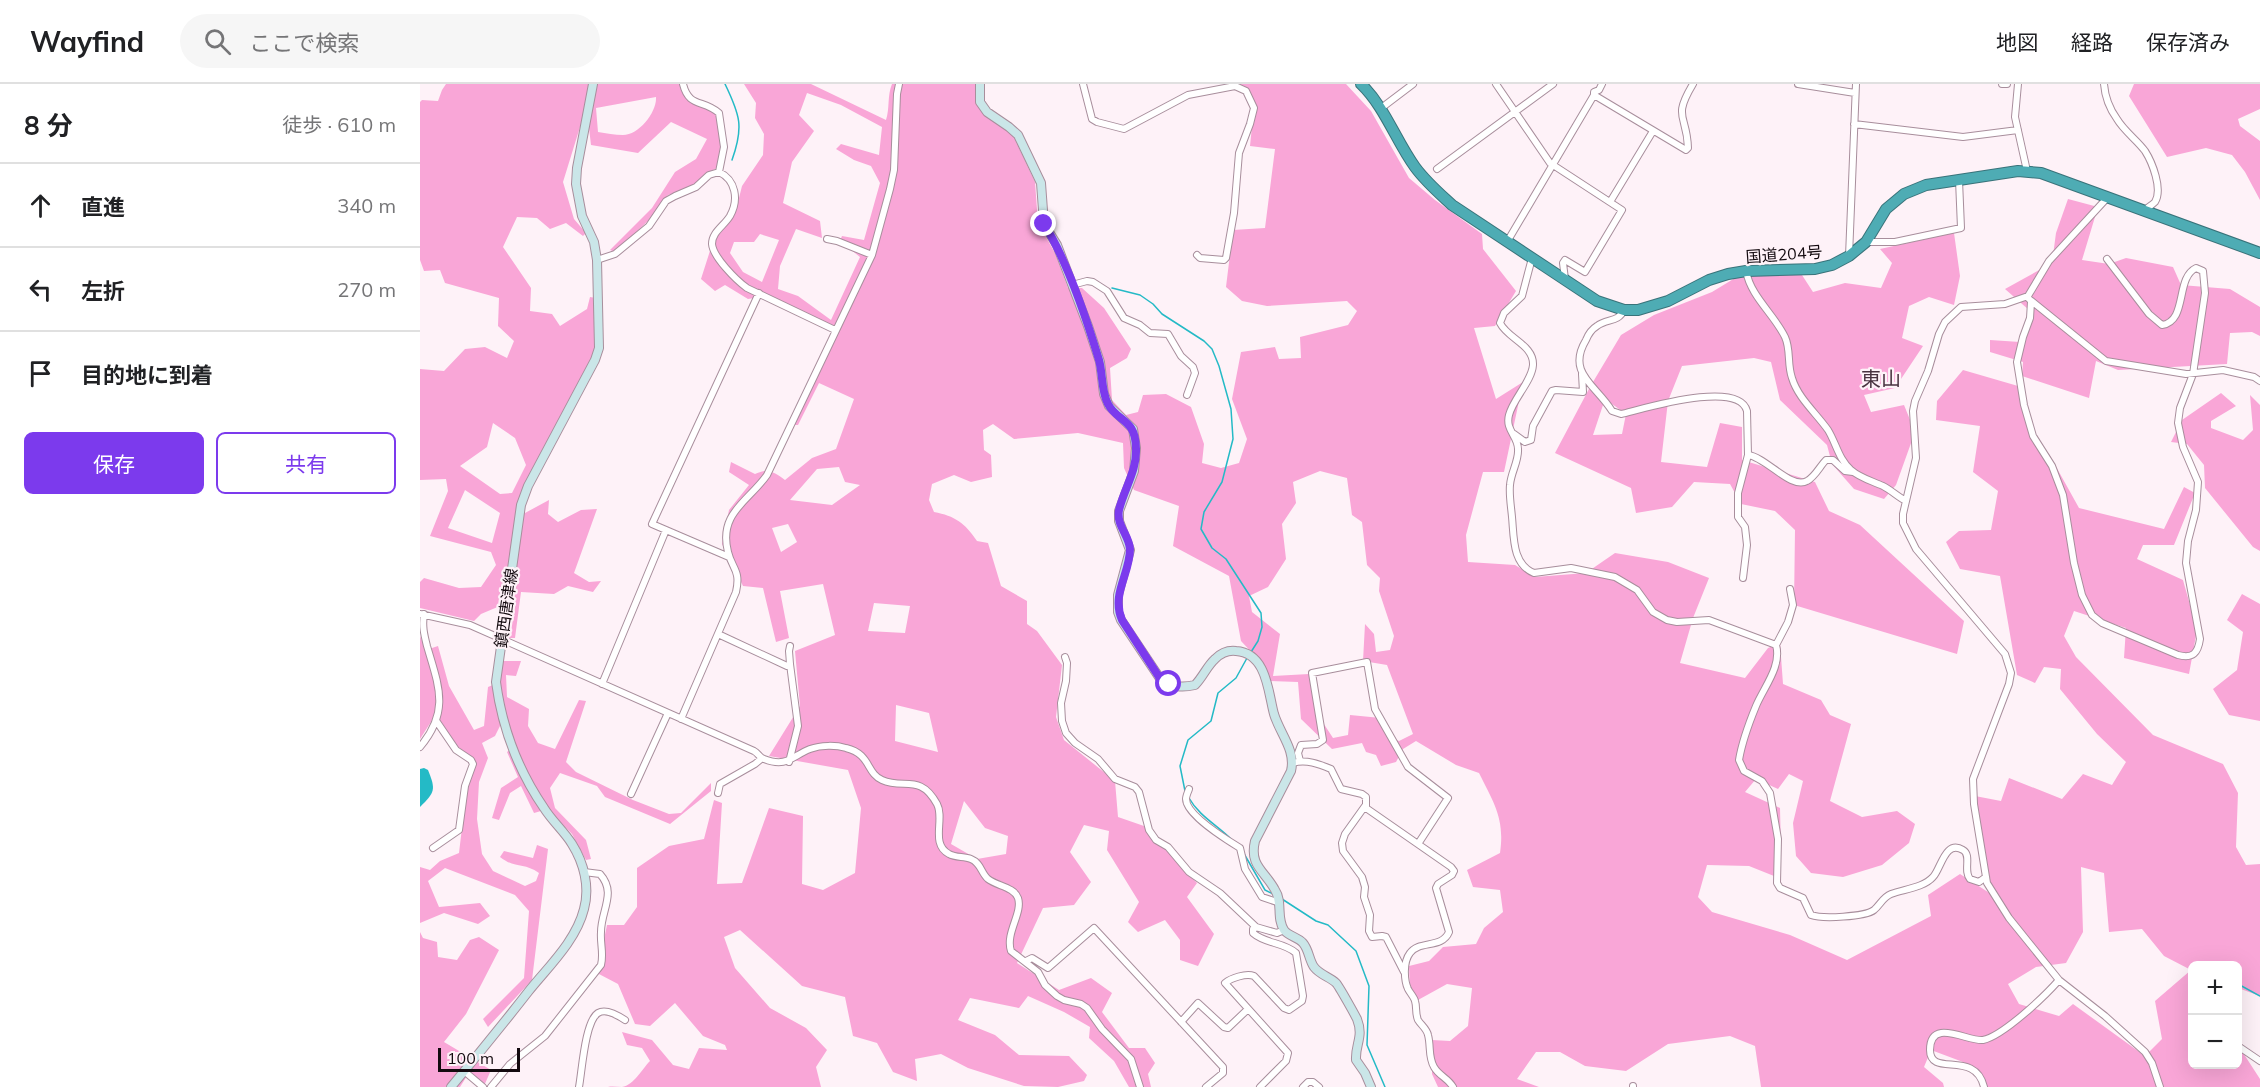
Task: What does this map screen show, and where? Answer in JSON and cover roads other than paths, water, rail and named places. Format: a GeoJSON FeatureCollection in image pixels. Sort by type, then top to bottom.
{"type":"FeatureCollection","features":[{"type":"Feature","properties":{"kind":"highway","name":"国道204号"},"geometry":{"type":"LineString","coordinates":[[1361,84],[1380,109],[1416,168],[1452,205],[1597,301],[1624,310],[1653,307],[1709,280],[1746,271],[1815,269],[1832,265],[1849,256],[1866,242],[1886,209],[1904,194],[1926,185],[2027,171],[2041,173],[2260,253]]}},
{"type":"Feature","properties":{"kind":"street","name":"鎮西唐津線"},"geometry":{"type":"LineString","coordinates":[[451,1087],[570,938],[584,909],[586,884],[574,846],[535,794],[506,731],[496,682],[521,505],[528,486],[595,360],[599,348],[597,260],[594,242],[582,216],[576,184],[593,84]]}},
{"type":"Feature","properties":{"kind":"street"},"geometry":{"type":"LineString","coordinates":[[683,84],[691,100],[714,108],[719,113],[724,147],[719,172]]}},
{"type":"Feature","properties":{"kind":"street"},"geometry":{"type":"LineString","coordinates":[[681,718],[738,584],[737,571],[729,557],[726,541],[731,517],[745,497],[767,475],[872,255],[894,170],[899,84]]}},
{"type":"Feature","properties":{"kind":"street"},"geometry":{"type":"LineString","coordinates":[[980,84],[980,102],[987,112],[1017,135],[1041,183],[1044,224],[1057,245],[1100,362],[1104,394],[1109,406],[1133,429],[1136,448],[1134,471],[1119,511],[1119,521],[1130,550],[1118,595],[1118,612],[1161,680],[1169,684],[1187,687],[1195,685],[1213,660],[1223,653],[1240,651],[1249,655],[1257,662],[1267,682],[1274,716],[1297,762]]}},
{"type":"Feature","properties":{"kind":"street"},"geometry":{"type":"LineString","coordinates":[[1083,84],[1089,99],[1092,119],[1124,129],[1188,95],[1235,86],[1250,96],[1253,113],[1239,153],[1234,213],[1226,258],[1224,260],[1208,259],[1197,255]]}},
{"type":"Feature","properties":{"kind":"street"},"geometry":{"type":"LineString","coordinates":[[1380,109],[1413,84]]}},
{"type":"Feature","properties":{"kind":"street"},"geometry":{"type":"LineString","coordinates":[[1496,84],[1552,166],[1622,210],[1585,272],[1565,260],[1563,262],[1564,280]]}},
{"type":"Feature","properties":{"kind":"street"},"geometry":{"type":"LineString","coordinates":[[1437,169],[1553,84]]}},
{"type":"Feature","properties":{"kind":"street"},"geometry":{"type":"LineString","coordinates":[[1507,242],[1594,95],[1593,92],[1599,90],[1602,84]]}},
{"type":"Feature","properties":{"kind":"street"},"geometry":{"type":"LineString","coordinates":[[1594,95],[1683,150],[1688,148],[1688,134],[1681,115],[1681,108],[1693,84]]}},
{"type":"Feature","properties":{"kind":"street"},"geometry":{"type":"LineString","coordinates":[[1798,84],[1855,93]]}},
{"type":"Feature","properties":{"kind":"street"},"geometry":{"type":"LineString","coordinates":[[1849,256],[1856,84]]}},
{"type":"Feature","properties":{"kind":"street"},"geometry":{"type":"LineString","coordinates":[[2002,84],[2007,84]]}},
{"type":"Feature","properties":{"kind":"street"},"geometry":{"type":"LineString","coordinates":[[2018,84],[2015,117],[2027,171]]}},
{"type":"Feature","properties":{"kind":"street"},"geometry":{"type":"LineString","coordinates":[[2104,84],[2106,101],[2118,121],[2145,151],[2152,164],[2157,197],[2144,211]]}},
{"type":"Feature","properties":{"kind":"street"},"geometry":{"type":"LineString","coordinates":[[1854,124],[1962,137],[2018,130]]}},
{"type":"Feature","properties":{"kind":"street"},"geometry":{"type":"LineString","coordinates":[[1610,202],[1653,132]]}},
{"type":"Feature","properties":{"kind":"street"},"geometry":{"type":"LineString","coordinates":[[597,260],[615,254],[640,233],[660,213],[666,201],[696,187],[709,175],[719,172]]}},
{"type":"Feature","properties":{"kind":"street"},"geometry":{"type":"LineString","coordinates":[[719,172],[731,181],[735,187],[735,195],[730,217],[713,237],[713,248],[736,280],[835,330]]}},
{"type":"Feature","properties":{"kind":"street"},"geometry":{"type":"LineString","coordinates":[[1866,242],[1895,242],[1961,228],[1959,180]]}},
{"type":"Feature","properties":{"kind":"street"},"geometry":{"type":"LineString","coordinates":[[2107,259],[2149,314],[2162,325],[2171,322],[2175,315],[2188,274],[2196,268],[2204,272],[2205,293],[2193,374],[2180,408],[2178,423],[2183,447],[2198,482],[2196,510],[2186,563],[2200,639],[2198,651],[2194,655],[2185,657],[2108,626],[2092,615],[2085,602],[2074,563],[2063,495],[2052,466],[2033,436],[2024,405],[2017,362],[2030,318],[2029,299],[2049,261],[2108,197]]}},
{"type":"Feature","properties":{"kind":"street"},"geometry":{"type":"LineString","coordinates":[[827,239],[872,255]]}},
{"type":"Feature","properties":{"kind":"street"},"geometry":{"type":"LineString","coordinates":[[1532,258],[1522,296],[1501,318],[1503,329],[1524,346],[1531,355],[1533,364],[1512,407],[1508,426],[1518,444],[1510,484],[1515,549],[1522,564],[1528,570],[1539,573],[1571,568],[1615,577],[1637,590],[1653,612],[1667,620],[1677,622],[1709,620],[1776,645]]}},
{"type":"Feature","properties":{"kind":"street"},"geometry":{"type":"LineString","coordinates":[[1746,271],[1748,284],[1778,324],[1786,340],[1792,380],[1828,431],[1846,465],[1853,472]]}},
{"type":"Feature","properties":{"kind":"street"},"geometry":{"type":"LineString","coordinates":[[1072,285],[1087,280],[1093,282],[1107,291],[1124,318],[1140,325],[1150,333],[1168,334],[1181,356],[1195,373],[1187,395]]}},
{"type":"Feature","properties":{"kind":"street"},"geometry":{"type":"LineString","coordinates":[[729,557],[652,524],[759,293]]}},
{"type":"Feature","properties":{"kind":"street"},"geometry":{"type":"LineString","coordinates":[[2029,299],[2106,361],[2193,374],[2223,370],[2254,377],[2260,381]]}},
{"type":"Feature","properties":{"kind":"street"},"geometry":{"type":"LineString","coordinates":[[2029,299],[2005,304],[1961,307],[1945,322],[1915,401],[1913,411],[1916,458],[1903,523],[1916,549],[2005,654],[2009,663],[2011,673],[2009,684],[1973,779],[1974,804],[1986,877],[1990,888],[2009,918],[2059,980],[2105,1016],[2145,1052],[2152,1063],[2160,1087]]}},
{"type":"Feature","properties":{"kind":"street"},"geometry":{"type":"LineString","coordinates":[[1511,432],[1525,442],[1531,440],[1533,426],[1552,392],[1556,390],[1583,392],[1579,361],[1582,346],[1597,326],[1621,317],[1624,310]]}},
{"type":"Feature","properties":{"kind":"street"},"geometry":{"type":"LineString","coordinates":[[1582,375],[1616,414],[1696,397],[1714,396],[1738,399],[1746,406],[1748,455],[1738,493],[1738,517],[1745,526],[1747,545],[1743,578]]}},
{"type":"Feature","properties":{"kind":"street"},"geometry":{"type":"LineString","coordinates":[[1748,455],[1771,465],[1784,477],[1803,483],[1810,480],[1826,460],[1833,460],[1845,471],[1853,472],[1887,488],[1906,501]]}},
{"type":"Feature","properties":{"kind":"street"},"geometry":{"type":"LineString","coordinates":[[602,684],[666,530]]}},
{"type":"Feature","properties":{"kind":"street"},"geometry":{"type":"LineString","coordinates":[[1790,589],[1793,605],[1788,622],[1776,645],[1778,658],[1756,706],[1739,760],[1744,771],[1762,781],[1770,793],[1778,839],[1777,883],[1780,888],[1803,898],[1811,915],[1843,916],[1869,913],[1889,895],[1931,879],[1943,857],[1950,850],[1960,849],[1966,853],[1966,872],[1970,879],[1978,882],[1986,877]]}},
{"type":"Feature","properties":{"kind":"street"},"geometry":{"type":"LineString","coordinates":[[420,747],[437,722],[441,706],[440,691],[422,626],[422,614],[470,625],[754,751],[761,759],[789,762],[810,749],[825,746],[846,748],[859,753],[867,760],[879,780],[916,784],[923,788],[936,802],[939,809],[939,837],[945,852],[953,856],[971,858],[977,862],[987,879],[1011,890],[1017,896],[1019,904],[1009,946],[1011,951],[1038,972],[1057,996],[1087,1008],[1102,1029],[1131,1059],[1140,1087]]}},
{"type":"Feature","properties":{"kind":"street"},"geometry":{"type":"LineString","coordinates":[[718,634],[782,664],[790,664]]}},
{"type":"Feature","properties":{"kind":"street"},"geometry":{"type":"LineString","coordinates":[[789,762],[798,726],[790,646]]}},
{"type":"Feature","properties":{"kind":"street"},"geometry":{"type":"LineString","coordinates":[[1065,657],[1066,681],[1061,703],[1062,722],[1066,733],[1098,759],[1115,779],[1135,787],[1139,792],[1149,830],[1156,840],[1168,847],[1189,872],[1220,893],[1256,927],[1277,933],[1284,930]]}},
{"type":"Feature","properties":{"kind":"street"},"geometry":{"type":"LineString","coordinates":[[1371,1087],[1356,1060],[1361,1032],[1340,987],[1318,972],[1312,965],[1305,944],[1284,930],[1280,903],[1274,887],[1259,869],[1253,851],[1255,841],[1297,762],[1301,745],[1317,744],[1323,740],[1312,673],[1367,662],[1375,709],[1408,767],[1448,798],[1418,844]]}},
{"type":"Feature","properties":{"kind":"street"},"geometry":{"type":"LineString","coordinates":[[630,794],[668,713]]}},
{"type":"Feature","properties":{"kind":"street"},"geometry":{"type":"LineString","coordinates":[[433,848],[459,830],[465,786],[473,764],[471,760],[456,750],[437,722]]}},
{"type":"Feature","properties":{"kind":"street"},"geometry":{"type":"LineString","coordinates":[[718,793],[720,784],[761,759]]}},
{"type":"Feature","properties":{"kind":"street"},"geometry":{"type":"LineString","coordinates":[[1297,762],[1314,762],[1331,769],[1341,789],[1366,797],[1365,806],[1345,834],[1342,843],[1344,851],[1362,877],[1365,887],[1364,897],[1370,915],[1369,931],[1372,937],[1386,937],[1405,973],[1407,987],[1416,1002],[1416,1013],[1428,1033],[1428,1047],[1433,1066],[1448,1079],[1453,1087]]}},
{"type":"Feature","properties":{"kind":"street"},"geometry":{"type":"LineString","coordinates":[[1189,789],[1186,800],[1188,806],[1197,817],[1220,836],[1240,848],[1245,869],[1262,897],[1280,903]]}},
{"type":"Feature","properties":{"kind":"street"},"geometry":{"type":"LineString","coordinates":[[1365,806],[1454,871],[1436,888],[1449,932],[1447,937],[1439,942],[1417,947],[1410,952],[1405,973]]}},
{"type":"Feature","properties":{"kind":"street"},"geometry":{"type":"LineString","coordinates":[[491,1087],[510,1064],[544,1036],[601,965],[603,954],[600,933],[608,897],[608,886],[600,874],[584,872]]}},
{"type":"Feature","properties":{"kind":"street"},"geometry":{"type":"LineString","coordinates":[[1256,927],[1253,933],[1259,938],[1291,949],[1296,953],[1303,996],[1302,1001],[1289,1010],[1284,1008],[1254,976],[1249,974],[1227,981],[1226,986],[1288,1053],[1286,1061],[1260,1087]]}},
{"type":"Feature","properties":{"kind":"street"},"geometry":{"type":"LineString","coordinates":[[1026,961],[1032,958],[1048,969],[1094,928],[1223,1067],[1223,1073],[1206,1087]]}},
{"type":"Feature","properties":{"kind":"street"},"geometry":{"type":"LineString","coordinates":[[1984,1087],[1982,1077],[1973,1069],[1940,1064],[1934,1060],[1930,1050],[1932,1042],[1942,1033],[1948,1032],[1971,1040],[1990,1037],[2019,1018],[2059,980]]}},
{"type":"Feature","properties":{"kind":"street"},"geometry":{"type":"LineString","coordinates":[[1181,1022],[1198,1004],[1228,1028],[1247,1010]]}},
{"type":"Feature","properties":{"kind":"street"},"geometry":{"type":"LineString","coordinates":[[579,1087],[588,1030],[592,1019],[597,1013],[603,1012],[625,1020]]}},
{"type":"Feature","properties":{"kind":"street"},"geometry":{"type":"LineString","coordinates":[[2242,1049],[2260,1061]]}},
{"type":"Feature","properties":{"kind":"street"},"geometry":{"type":"LineString","coordinates":[[464,1071],[483,1087]]}},
{"type":"Feature","properties":{"kind":"street"},"geometry":{"type":"LineString","coordinates":[[1303,1087],[1308,1082],[1313,1082],[1319,1087]]}},
{"type":"Feature","properties":{"kind":"water"},"geometry":{"type":"Polygon","coordinates":[[[420,769],[428,770],[433,790],[420,807],[420,769]]]}},
{"type":"Feature","properties":{"kind":"waterway"},"geometry":{"type":"LineString","coordinates":[[725,84],[739,121],[738,139],[732,160]]}},
{"type":"Feature","properties":{"kind":"waterway"},"geometry":{"type":"LineString","coordinates":[[1112,288],[1140,295],[1162,314],[1204,341],[1212,349],[1219,366],[1231,409],[1233,439],[1222,482],[1204,512],[1201,529],[1212,548],[1226,559],[1261,613],[1262,627],[1258,641],[1251,652]]}},
{"type":"Feature","properties":{"kind":"waterway"},"geometry":{"type":"LineString","coordinates":[[1185,791],[1180,766],[1188,740],[1211,721],[1218,693],[1236,678],[1247,658]]}},
{"type":"Feature","properties":{"kind":"waterway"},"geometry":{"type":"LineString","coordinates":[[1189,798],[1203,815],[1232,840]]}},
{"type":"Feature","properties":{"kind":"waterway"},"geometry":{"type":"LineString","coordinates":[[1243,852],[1265,890],[1273,894]]}},
{"type":"Feature","properties":{"kind":"waterway"},"geometry":{"type":"LineString","coordinates":[[1282,899],[1316,921],[1328,925],[1356,951],[1369,986],[1367,1045],[1385,1087]]}},
{"type":"Feature","properties":{"kind":"waterway"},"geometry":{"type":"LineString","coordinates":[[2242,986],[2260,996]]}},
{"type":"Feature","properties":{"kind":"district","name":"東山"},"geometry":{"type":"Point","coordinates":[1881,378]}}]}
